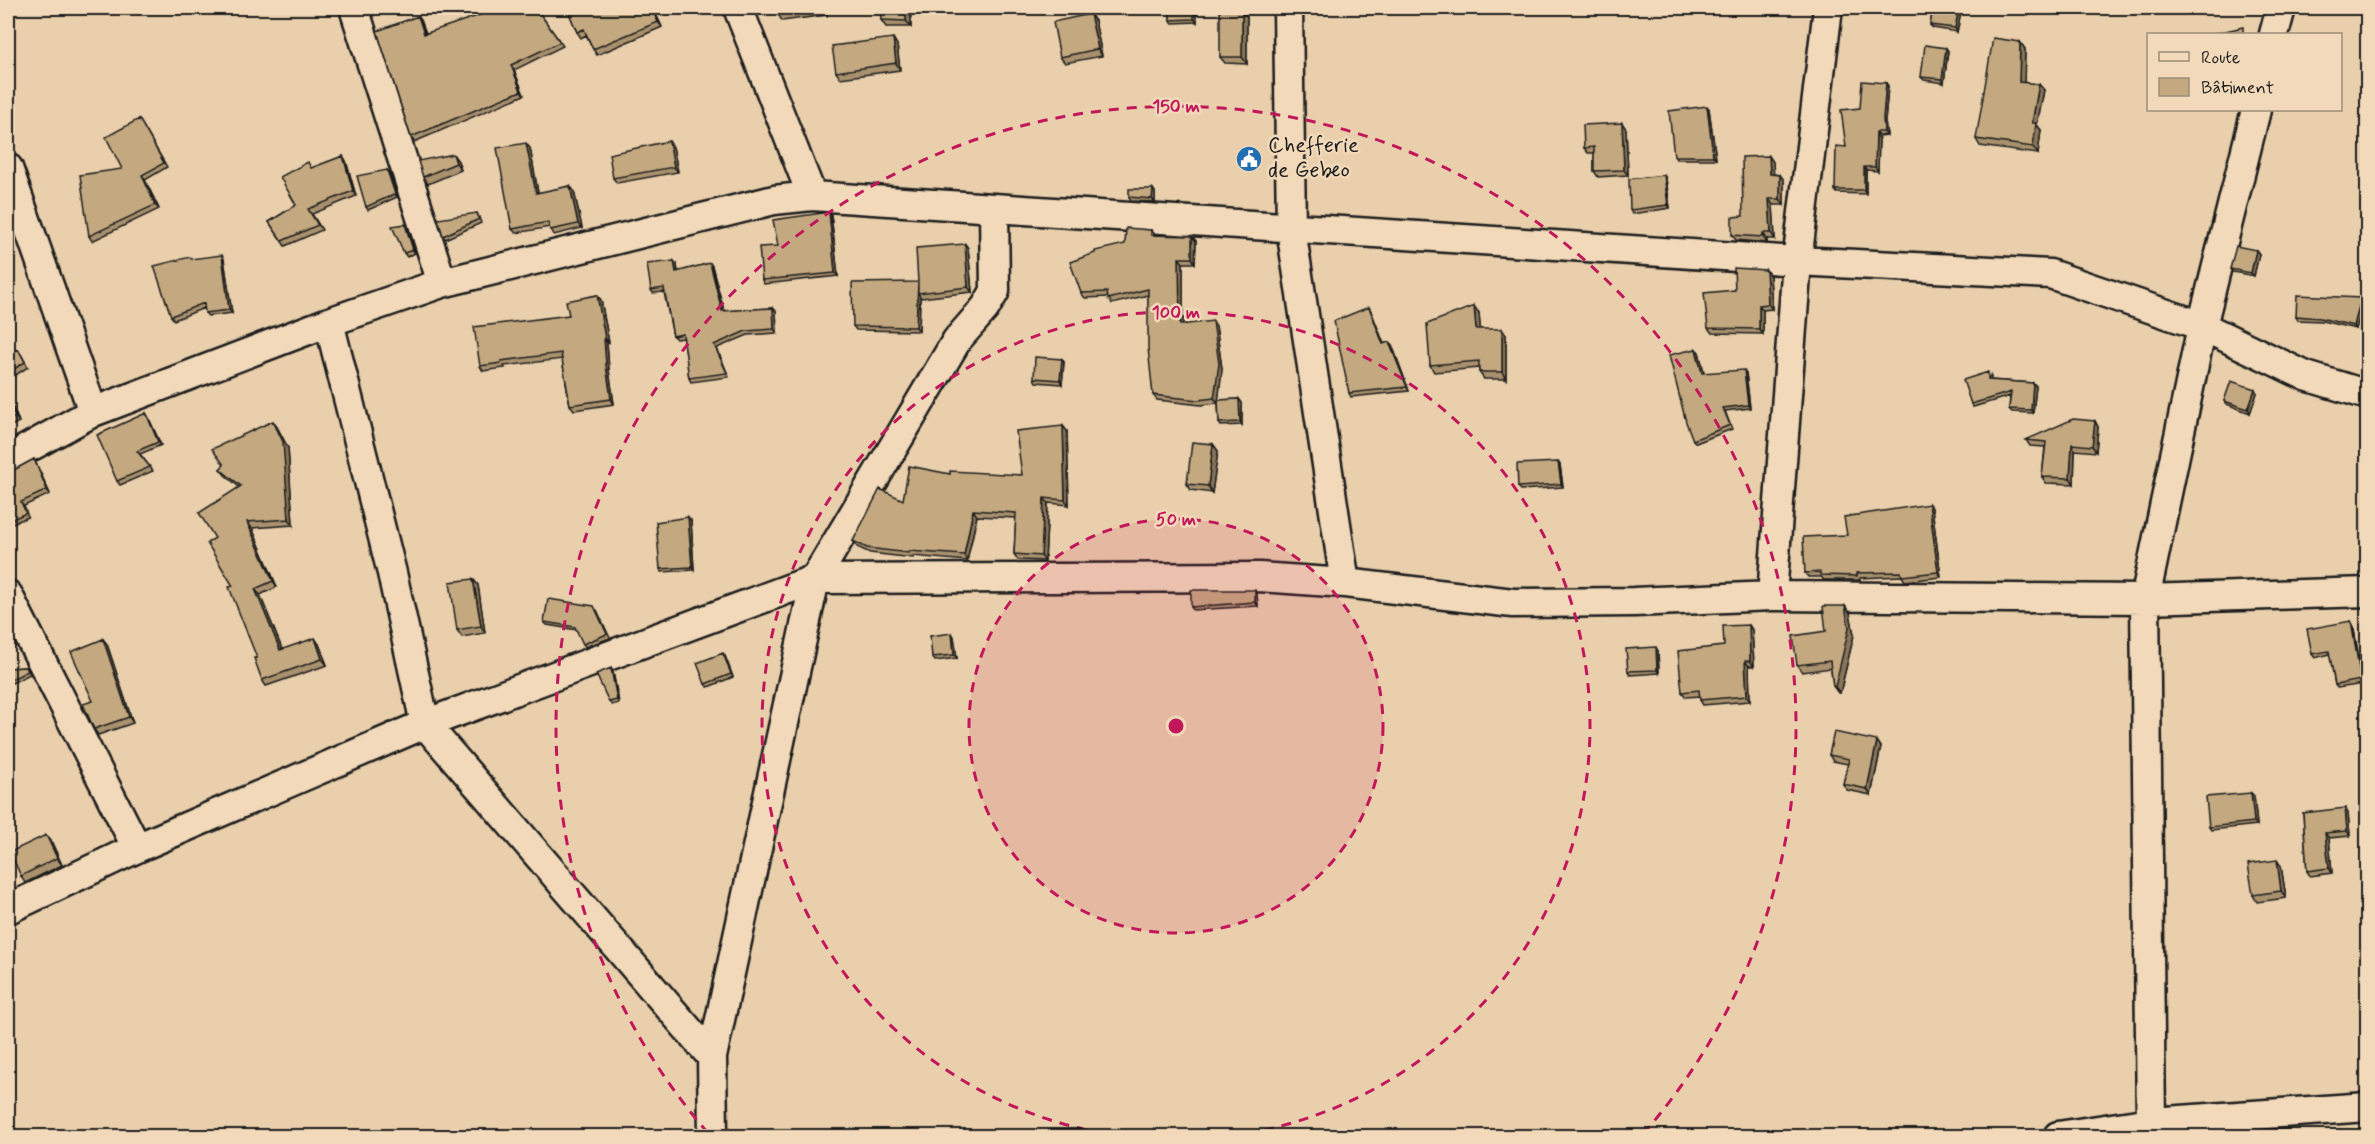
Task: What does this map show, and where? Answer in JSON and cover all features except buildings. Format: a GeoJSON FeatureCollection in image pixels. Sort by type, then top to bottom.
{"type":"FeatureCollection","features":[{"type":"Feature","properties":{"kind":"street"},"geometry":{"type":"LineString","coordinates":[[354,8],[442,283]]}},
{"type":"Feature","properties":{"kind":"street"},"geometry":{"type":"LineString","coordinates":[[738,8],[812,196]]}},
{"type":"Feature","properties":{"kind":"street"},"geometry":{"type":"LineString","coordinates":[[1288,8],[1291,229],[1345,583]]}},
{"type":"Feature","properties":{"kind":"street"},"geometry":{"type":"LineString","coordinates":[[1772,596],[1797,261],[1828,8]]}},
{"type":"Feature","properties":{"kind":"street"},"geometry":{"type":"LineString","coordinates":[[2274,33],[2281,8]]}},
{"type":"Feature","properties":{"kind":"street"},"geometry":{"type":"LineString","coordinates":[[2151,1122],[2145,599],[2202,326],[2256,111]]}},
{"type":"Feature","properties":{"kind":"street"},"geometry":{"type":"LineString","coordinates":[[8,168],[93,412]]}},
{"type":"Feature","properties":{"kind":"street"},"geometry":{"type":"LineString","coordinates":[[8,459],[93,412],[329,322],[442,283],[774,200],[812,196],[1797,261],[2050,274],[2202,326],[2306,376],[2367,395]]}},
{"type":"Feature","properties":{"kind":"street"},"geometry":{"type":"LineString","coordinates":[[713,1137],[712,1058],[815,579],[957,340],[985,308],[995,291],[994,209]]}},
{"type":"Feature","properties":{"kind":"street"},"geometry":{"type":"LineString","coordinates":[[329,322],[392,573],[425,724],[712,1058]]}},
{"type":"Feature","properties":{"kind":"street"},"geometry":{"type":"LineString","coordinates":[[8,909],[136,848],[425,724],[815,579],[1260,577],[1345,583],[1513,603],[1634,602],[1772,596],[2145,599],[2367,592]]}},
{"type":"Feature","properties":{"kind":"street"},"geometry":{"type":"LineString","coordinates":[[8,595],[136,848]]}},
{"type":"Feature","properties":{"kind":"street"},"geometry":{"type":"LineString","coordinates":[[2058,1137],[2151,1122],[2367,1107]]}},
{"type":"Feature","properties":{"kind":"place","name":"Chefferie de Gebeo"},"geometry":{"type":"Point","coordinates":[1249,159]}}]}
